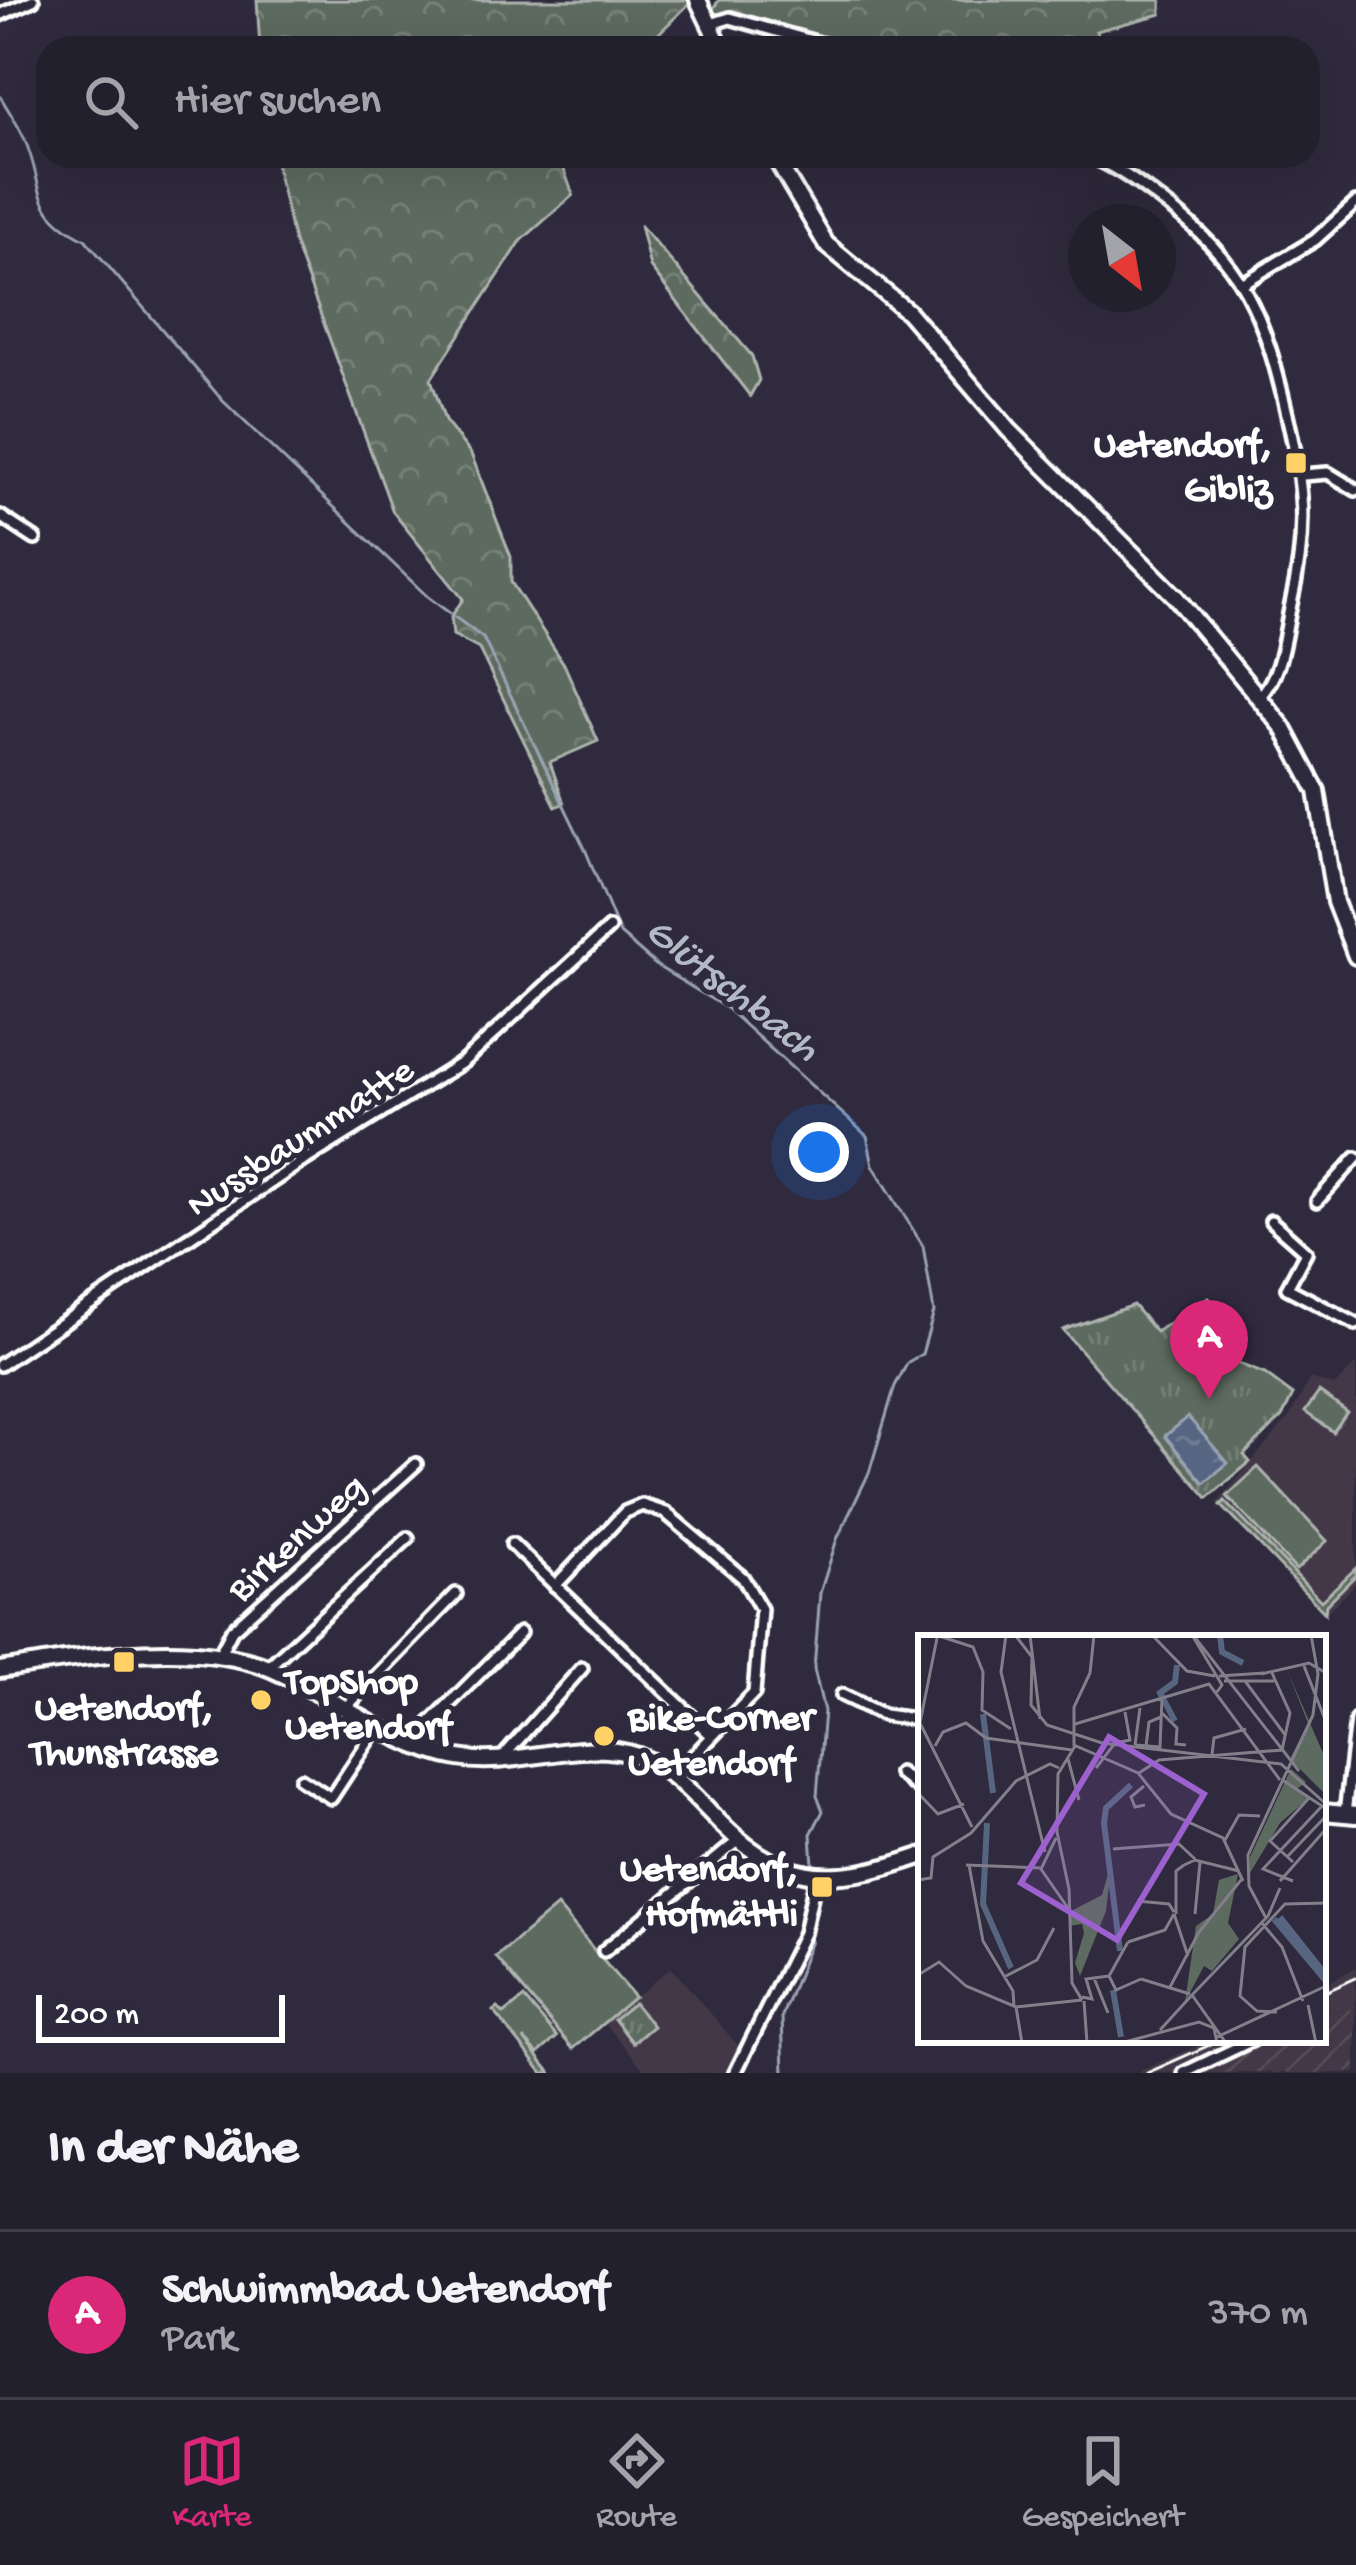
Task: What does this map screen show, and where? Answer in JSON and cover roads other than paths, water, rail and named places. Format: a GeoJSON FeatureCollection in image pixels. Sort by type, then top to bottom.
{"type":"FeatureCollection","features":[{"type":"Feature","properties":{"kind":"street"},"geometry":{"type":"LineString","coordinates":[[0,15],[33,0]]}},
{"type":"Feature","properties":{"kind":"street"},"geometry":{"type":"LineString","coordinates":[[698,0],[716,36]]}},
{"type":"Feature","properties":{"kind":"street"},"geometry":{"type":"LineString","coordinates":[[711,24],[730,18],[794,36]]}},
{"type":"Feature","properties":{"kind":"street"},"geometry":{"type":"LineString","coordinates":[[781,168],[826,244],[908,312],[1000,420],[1198,622],[1273,715],[1304,759],[1317,791],[1336,902],[1356,956]]}},
{"type":"Feature","properties":{"kind":"street"},"geometry":{"type":"LineString","coordinates":[[1107,168],[1189,221],[1245,282],[1272,346],[1303,475],[1300,565],[1274,675],[1258,698]]}},
{"type":"Feature","properties":{"kind":"street"},"geometry":{"type":"LineString","coordinates":[[1245,282],[1315,240],[1356,203]]}},
{"type":"Feature","properties":{"kind":"street"},"geometry":{"type":"LineString","coordinates":[[1303,475],[1328,473],[1356,490]]}},
{"type":"Feature","properties":{"kind":"street"},"geometry":{"type":"LineString","coordinates":[[0,516],[35,539]]}},
{"type":"Feature","properties":{"kind":"street","name":"Nussbaummatte"},"geometry":{"type":"LineString","coordinates":[[0,1365],[300,1163],[463,1062],[608,928]]}},
{"type":"Feature","properties":{"kind":"street"},"geometry":{"type":"LineString","coordinates":[[1317,1202],[1356,1158]]}},
{"type":"Feature","properties":{"kind":"street"},"geometry":{"type":"LineString","coordinates":[[1271,1221],[1306,1252],[1287,1288],[1356,1324]]}},
{"type":"Feature","properties":{"kind":"street","name":"Birkenweg"},"geometry":{"type":"LineString","coordinates":[[219,1655],[232,1630],[416,1464]]}},
{"type":"Feature","properties":{"kind":"street"},"geometry":{"type":"LineString","coordinates":[[555,1586],[625,1512],[642,1505],[666,1513],[743,1578],[760,1609],[758,1679],[750,1698],[674,1776]]}},
{"type":"Feature","properties":{"kind":"street"},"geometry":{"type":"LineString","coordinates":[[268,1667],[408,1538]]}},
{"type":"Feature","properties":{"kind":"street"},"geometry":{"type":"LineString","coordinates":[[512,1544],[712,1736]]}},
{"type":"Feature","properties":{"kind":"street"},"geometry":{"type":"LineString","coordinates":[[346,1708],[456,1594]]}},
{"type":"Feature","properties":{"kind":"street"},"geometry":{"type":"LineString","coordinates":[[410,1742],[520,1633]]}},
{"type":"Feature","properties":{"kind":"street"},"geometry":{"type":"LineString","coordinates":[[0,1670],[85,1660],[219,1655],[268,1667],[410,1742],[452,1757],[500,1760],[616,1751],[645,1759],[674,1776],[738,1841],[775,1865],[816,1877],[862,1875],[918,1857]]}},
{"type":"Feature","properties":{"kind":"street"},"geometry":{"type":"LineString","coordinates":[[500,1760],[582,1668]]}},
{"type":"Feature","properties":{"kind":"street"},"geometry":{"type":"LineString","coordinates":[[842,1695],[884,1714],[918,1720]]}},
{"type":"Feature","properties":{"kind":"street"},"geometry":{"type":"LineString","coordinates":[[1351,1815],[1356,1720]]}},
{"type":"Feature","properties":{"kind":"street"},"geometry":{"type":"LineString","coordinates":[[301,1779],[331,1798],[379,1725]]}},
{"type":"Feature","properties":{"kind":"street"},"geometry":{"type":"LineString","coordinates":[[899,1773],[918,1789]]}},
{"type":"Feature","properties":{"kind":"street"},"geometry":{"type":"LineString","coordinates":[[604,1951],[738,1841]]}},
{"type":"Feature","properties":{"kind":"street"},"geometry":{"type":"LineString","coordinates":[[735,2073],[804,1934],[816,1877]]}},
{"type":"Feature","properties":{"kind":"street"},"geometry":{"type":"LineString","coordinates":[[1184,2073],[1247,2043]]}},
{"type":"Feature","properties":{"kind":"water"},"geometry":{"type":"Polygon","coordinates":[[[1188,1417],[1228,1463],[1204,1483],[1165,1436],[1188,1417]]]}},
{"type":"Feature","properties":{"kind":"waterway","name":"Glütschbach"},"geometry":{"type":"LineString","coordinates":[[0,96],[31,155],[46,208],[85,239],[223,401],[428,597],[483,638],[585,849],[620,934],[657,966],[726,1008],[867,1136],[873,1165],[923,1246],[934,1312],[922,1354],[908,1362],[895,1386],[869,1473],[837,1539],[820,1593],[814,1669],[824,1711],[817,1796],[823,1811],[811,1834],[813,1865]]}},
{"type":"Feature","properties":{"kind":"waterway","name":"Glütschbach"},"geometry":{"type":"LineString","coordinates":[[784,2073],[782,2016],[811,1941]]}},
{"type":"Feature","properties":{"kind":"railway"},"geometry":{"type":"LineString","coordinates":[[1326,1992],[1356,1978]]}},
{"type":"Feature","properties":{"kind":"railway"},"geometry":{"type":"LineString","coordinates":[[1147,2073],[1214,2043]]}},
{"type":"Feature","properties":{"kind":"place","name":"Uetendorf, Gibliz"},"geometry":{"type":"Point","coordinates":[1296,463]}},
{"type":"Feature","properties":{"kind":"place","name":"Schwimmbad Uetendorf"},"geometry":{"type":"Point","coordinates":[1209,1399]}},
{"type":"Feature","properties":{"kind":"place","name":"Uetendorf, Thunstrasse"},"geometry":{"type":"Point","coordinates":[124,1662]}},
{"type":"Feature","properties":{"kind":"place","name":"TopShop Uetendorf"},"geometry":{"type":"Point","coordinates":[261,1700]}},
{"type":"Feature","properties":{"kind":"place","name":"Bike-Corner Uetendorf"},"geometry":{"type":"Point","coordinates":[604,1736]}},
{"type":"Feature","properties":{"kind":"place","name":"Uetendorf, Hofmättli"},"geometry":{"type":"Point","coordinates":[822,1887]}}]}
